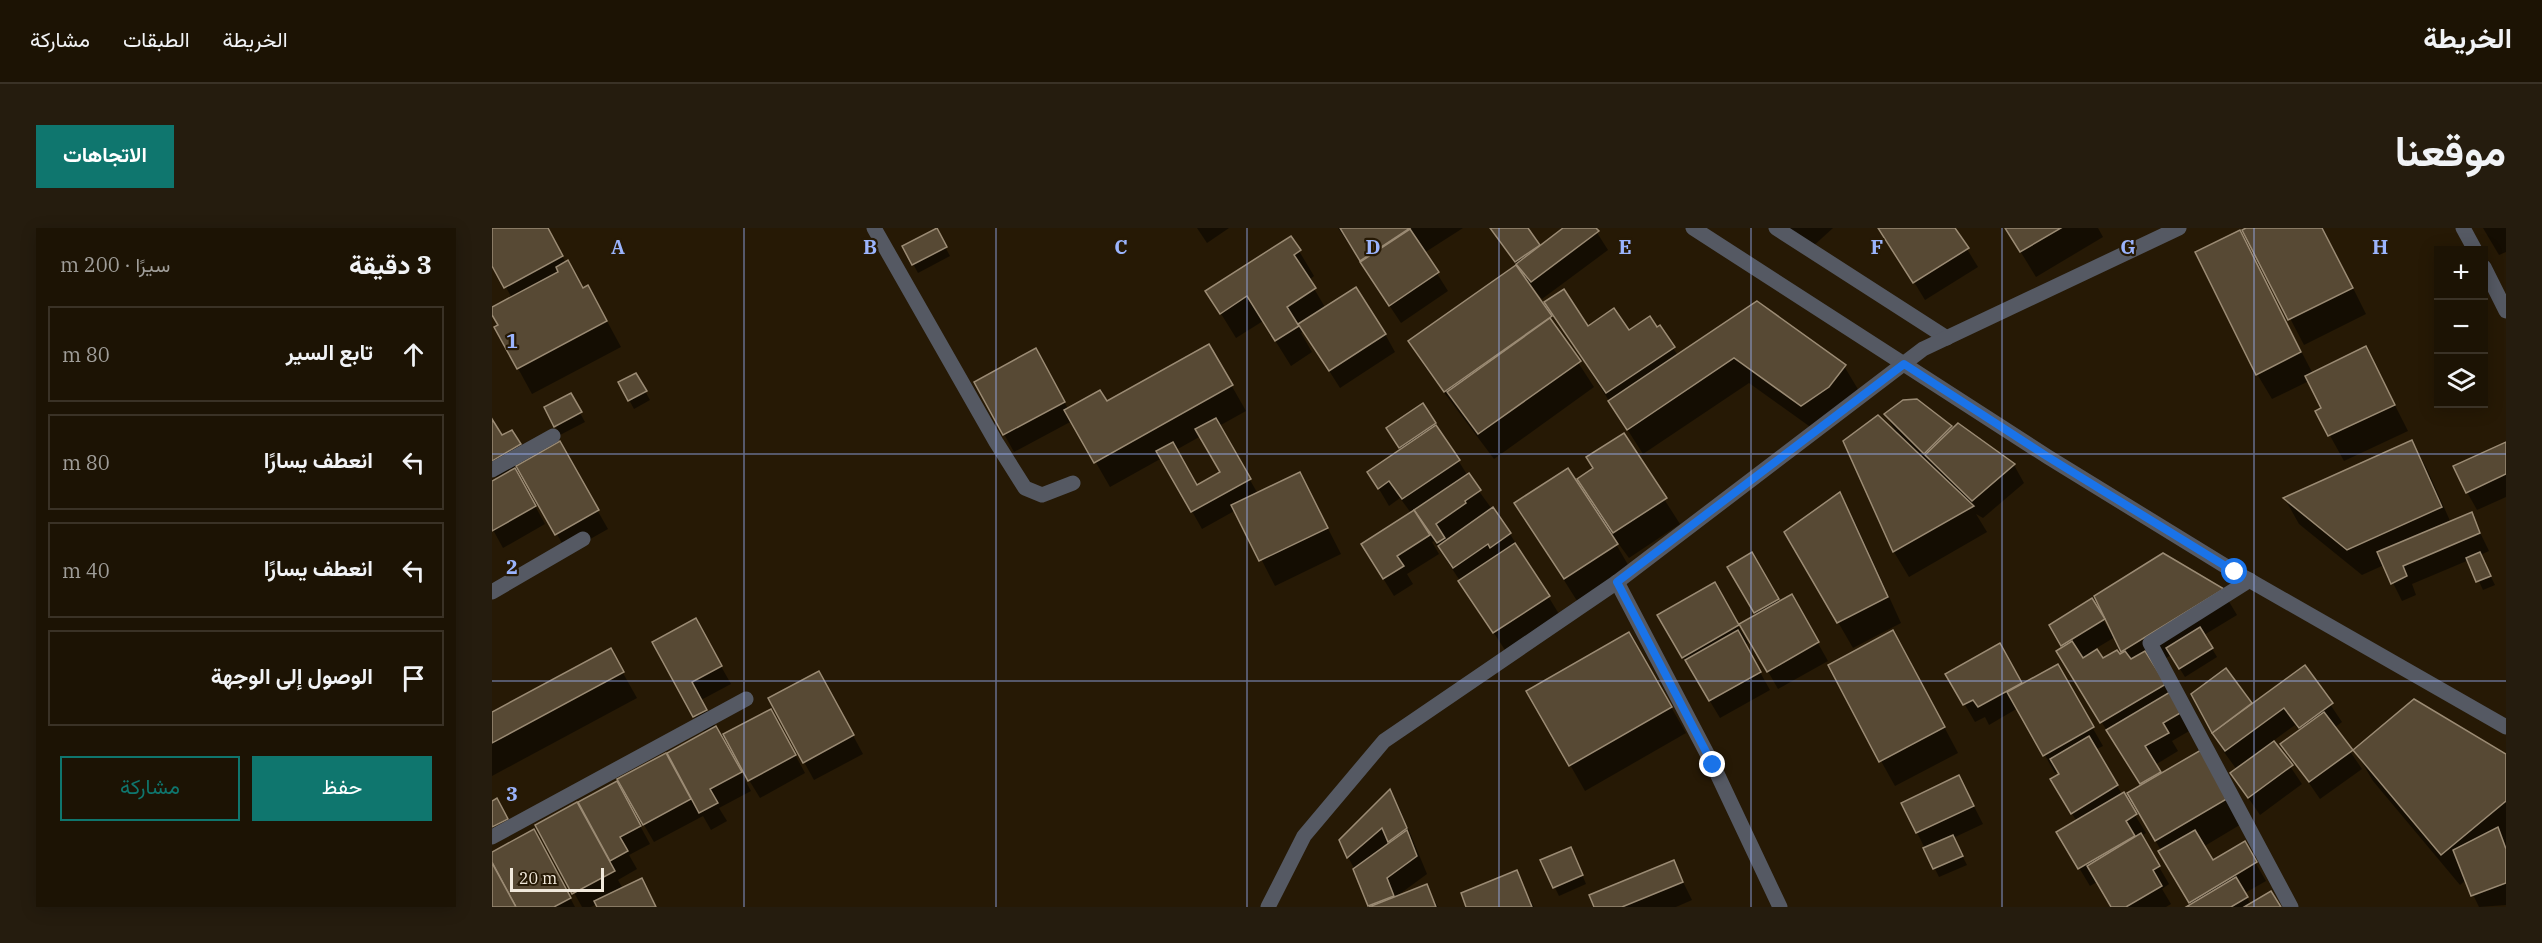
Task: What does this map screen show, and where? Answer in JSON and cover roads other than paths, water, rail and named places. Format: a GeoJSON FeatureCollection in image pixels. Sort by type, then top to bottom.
{"type":"FeatureCollection","features":[{"type":"Feature","properties":{"kind":"street"},"geometry":{"type":"LineString","coordinates":[[874,228],[996,442],[1025,488],[1042,495],[1073,483]]}},
{"type":"Feature","properties":{"kind":"street"},"geometry":{"type":"LineString","coordinates":[[1693,228],[2048,457],[2250,580],[2506,727]]}},
{"type":"Feature","properties":{"kind":"street"},"geometry":{"type":"LineString","coordinates":[[1776,228],[1947,338]]}},
{"type":"Feature","properties":{"kind":"street"},"geometry":{"type":"LineString","coordinates":[[1268,907],[1304,836],[1384,741],[1617,582],[1923,350],[2179,228]]}},
{"type":"Feature","properties":{"kind":"street"},"geometry":{"type":"LineString","coordinates":[[2463,228],[2473,246]]}},
{"type":"Feature","properties":{"kind":"street"},"geometry":{"type":"LineString","coordinates":[[2488,275],[2506,311]]}},
{"type":"Feature","properties":{"kind":"street"},"geometry":{"type":"LineString","coordinates":[[492,470],[553,436]]}},
{"type":"Feature","properties":{"kind":"street"},"geometry":{"type":"LineString","coordinates":[[492,592],[583,539]]}},
{"type":"Feature","properties":{"kind":"street"},"geometry":{"type":"LineString","coordinates":[[2250,580],[2150,643],[2291,907]]}},
{"type":"Feature","properties":{"kind":"street"},"geometry":{"type":"LineString","coordinates":[[1617,582],[1713,765],[1780,907]]}},
{"type":"Feature","properties":{"kind":"street"},"geometry":{"type":"LineString","coordinates":[[492,837],[746,699]]}}]}
